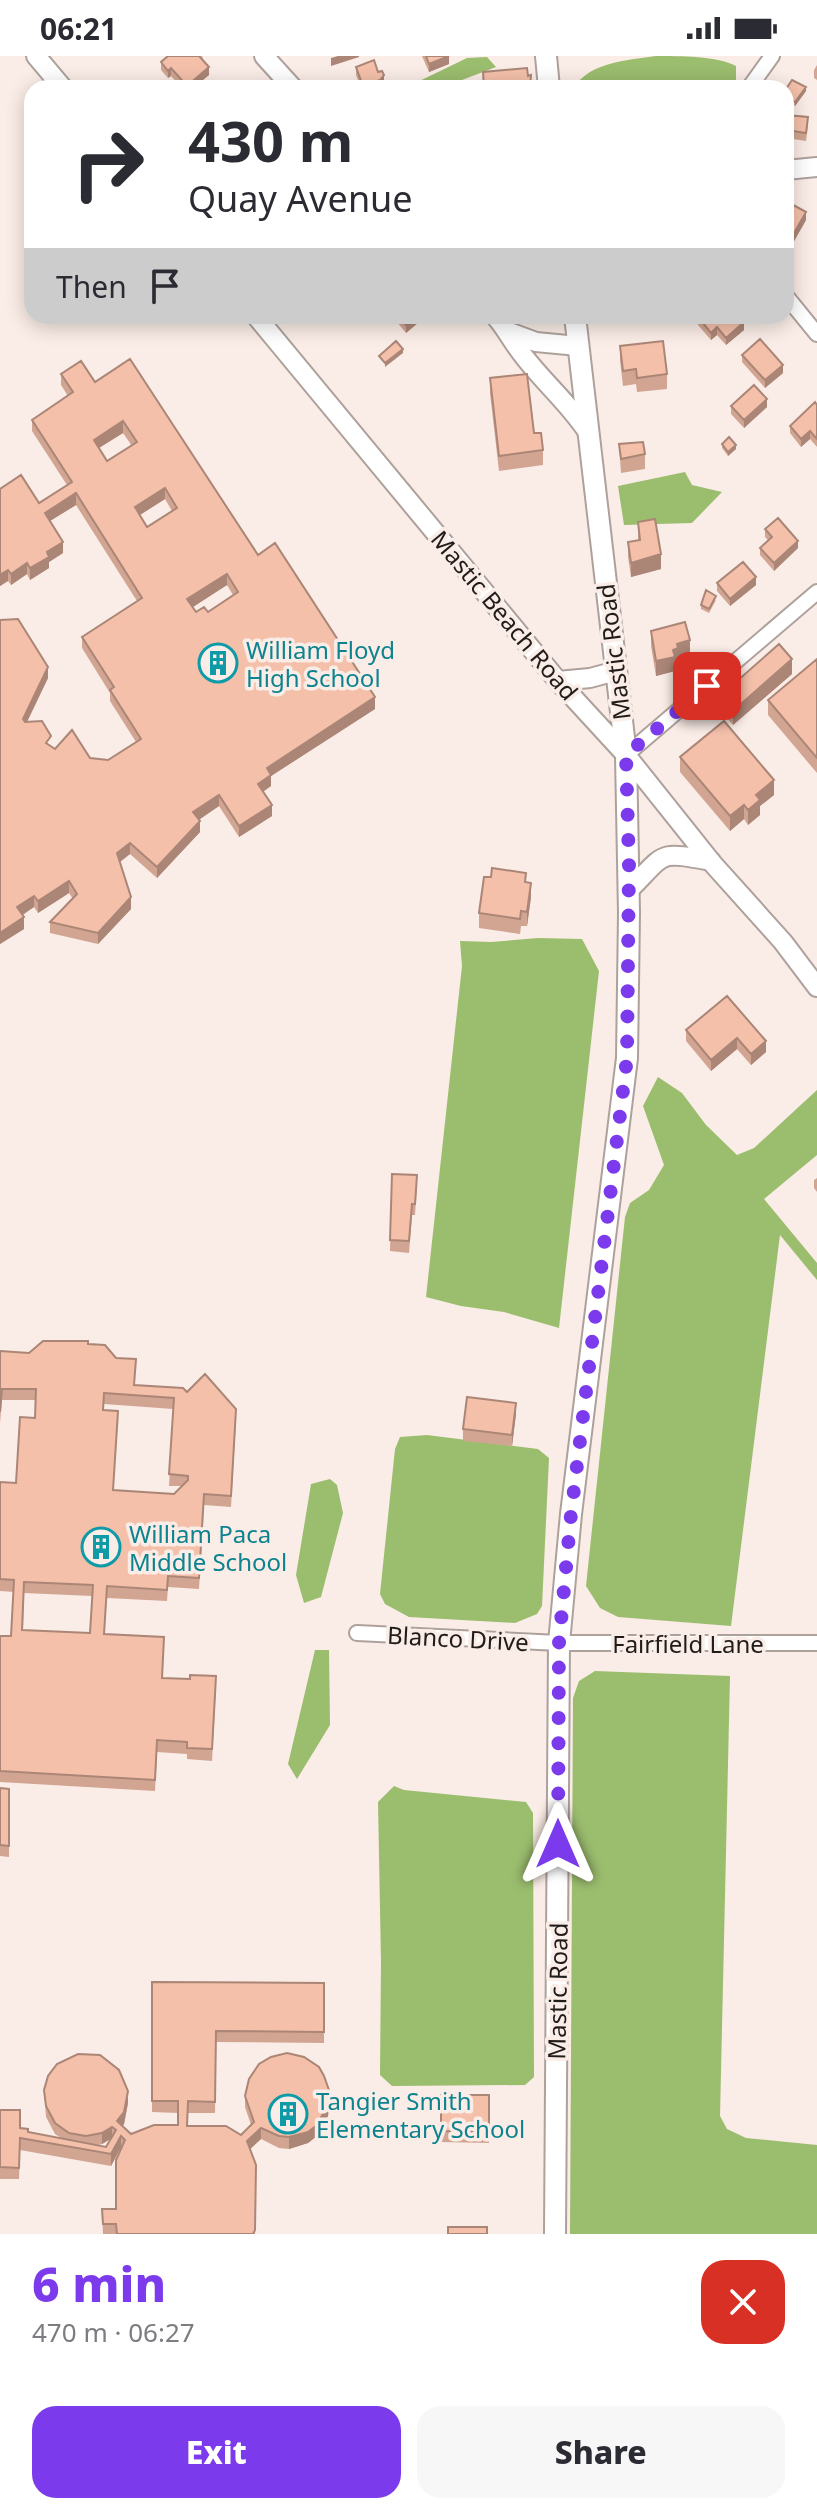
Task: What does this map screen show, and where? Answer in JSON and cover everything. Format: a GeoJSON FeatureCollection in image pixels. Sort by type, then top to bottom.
{"type":"FeatureCollection","features":[{"type":"Feature","properties":{"kind":"main road"},"geometry":{"type":"LineString","coordinates":[[546,56],[548,80]]}},
{"type":"Feature","properties":{"kind":"main road","name":"Mastic Road"},"geometry":{"type":"LineString","coordinates":[[555,2234],[559,1643],[571,1514],[627,1058],[629,890],[626,755],[576,324]]}},
{"type":"Feature","properties":{"kind":"street"},"geometry":{"type":"LineString","coordinates":[[36,56],[56,80]]}},
{"type":"Feature","properties":{"kind":"street"},"geometry":{"type":"LineString","coordinates":[[264,56],[286,80]]}},
{"type":"Feature","properties":{"kind":"street"},"geometry":{"type":"LineString","coordinates":[[755,80],[772,56]]}},
{"type":"Feature","properties":{"kind":"street"},"geometry":{"type":"LineString","coordinates":[[794,169],[817,167]]}},
{"type":"Feature","properties":{"kind":"street"},"geometry":{"type":"LineString","coordinates":[[794,306],[817,334]]}},
{"type":"Feature","properties":{"kind":"street","name":"Mastic Beach Road"},"geometry":{"type":"LineString","coordinates":[[263,324],[558,681],[626,755],[711,861],[783,942],[817,987]]}},
{"type":"Feature","properties":{"kind":"street"},"geometry":{"type":"LineString","coordinates":[[502,324],[517,347],[572,409],[589,434]]}},
{"type":"Feature","properties":{"kind":"street"},"geometry":{"type":"LineString","coordinates":[[509,332],[536,342],[578,346]]}},
{"type":"Feature","properties":{"kind":"street"},"geometry":{"type":"LineString","coordinates":[[626,755],[817,592]]}},
{"type":"Feature","properties":{"kind":"street"},"geometry":{"type":"LineString","coordinates":[[558,681],[590,678],[616,671]]}},
{"type":"Feature","properties":{"kind":"street"},"geometry":{"type":"LineString","coordinates":[[629,890],[664,855],[711,861]]}},
{"type":"Feature","properties":{"kind":"street","name":"Blanco Drive"},"geometry":{"type":"LineString","coordinates":[[357,1633],[559,1643]]}},
{"type":"Feature","properties":{"kind":"street","name":"Fairfield Lane"},"geometry":{"type":"LineString","coordinates":[[559,1643],[817,1643]]}},
{"type":"Feature","properties":{"kind":"green space"},"geometry":{"type":"Polygon","coordinates":[[[656,56],[719,60],[736,66],[736,80],[580,80],[599,68],[656,56]]]}},
{"type":"Feature","properties":{"kind":"green space"},"geometry":{"type":"Polygon","coordinates":[[[487,57],[496,67],[462,80],[422,80],[467,58],[487,57]]]}},
{"type":"Feature","properties":{"kind":"green space"},"geometry":{"type":"Polygon","coordinates":[[[685,472],[692,485],[722,492],[692,523],[624,525],[618,486],[685,472]]]}},
{"type":"Feature","properties":{"kind":"green space"},"geometry":{"type":"Polygon","coordinates":[[[582,939],[599,971],[559,1328],[504,1312],[426,1297],[462,966],[460,941],[582,939]]]}},
{"type":"Feature","properties":{"kind":"green space"},"geometry":{"type":"Polygon","coordinates":[[[658,1077],[682,1093],[706,1125],[737,1155],[754,1148],[817,1090],[817,1155],[764,1199],[817,1263],[817,1280],[780,1235],[731,1626],[618,1617],[600,1608],[586,1586],[625,1217],[630,1203],[649,1190],[664,1165],[643,1106],[658,1077]]]}},
{"type":"Feature","properties":{"kind":"green space"},"geometry":{"type":"Polygon","coordinates":[[[427,1435],[538,1449],[549,1458],[542,1606],[537,1614],[515,1623],[409,1617],[385,1604],[380,1594],[395,1449],[400,1437],[427,1435]]]}},
{"type":"Feature","properties":{"kind":"green space"},"geometry":{"type":"Polygon","coordinates":[[[330,1479],[337,1485],[343,1513],[321,1597],[304,1603],[296,1575],[311,1484],[330,1479]]]}},
{"type":"Feature","properties":{"kind":"green space"},"geometry":{"type":"Polygon","coordinates":[[[315,1650],[329,1650],[330,1725],[297,1779],[288,1764],[315,1650]]]}},
{"type":"Feature","properties":{"kind":"green space"},"geometry":{"type":"Polygon","coordinates":[[[595,1671],[730,1676],[720,2116],[727,2129],[746,2138],[817,2145],[817,2234],[570,2234],[573,1698],[579,1681],[595,1671]]]}},
{"type":"Feature","properties":{"kind":"green space"},"geometry":{"type":"Polygon","coordinates":[[[394,1786],[404,1790],[526,1802],[533,1813],[534,2077],[525,2085],[392,2086],[380,2075],[378,1802],[394,1786]]]}},
{"type":"Feature","properties":{"kind":"building"},"geometry":{"type":"Polygon","coordinates":[[[168,56],[199,56],[209,67],[194,80],[182,80],[161,62],[168,56]]]}},
{"type":"Feature","properties":{"kind":"building"},"geometry":{"type":"Polygon","coordinates":[[[426,56],[449,56],[429,64],[426,56]]]}},
{"type":"Feature","properties":{"kind":"building"},"geometry":{"type":"Polygon","coordinates":[[[374,60],[378,72],[382,71],[384,75],[380,80],[361,80],[356,67],[374,60]]]}},
{"type":"Feature","properties":{"kind":"building"},"geometry":{"type":"Polygon","coordinates":[[[527,68],[531,80],[484,80],[483,72],[527,68]]]}},
{"type":"Feature","properties":{"kind":"building"},"geometry":{"type":"Polygon","coordinates":[[[794,81],[806,87],[794,101],[794,81]]]}},
{"type":"Feature","properties":{"kind":"building"},"geometry":{"type":"Polygon","coordinates":[[[794,116],[808,117],[806,133],[794,131],[794,116]]]}},
{"type":"Feature","properties":{"kind":"building"},"geometry":{"type":"Polygon","coordinates":[[[794,205],[806,212],[794,233],[794,205]]]}},
{"type":"Feature","properties":{"kind":"building"},"geometry":{"type":"Polygon","coordinates":[[[704,324],[742,324],[726,338],[717,327],[711,333],[704,324]]]}},
{"type":"Feature","properties":{"kind":"building"},"geometry":{"type":"Polygon","coordinates":[[[760,339],[783,365],[765,380],[742,355],[760,339]]]}},
{"type":"Feature","properties":{"kind":"building"},"geometry":{"type":"Polygon","coordinates":[[[396,341],[403,349],[385,363],[379,356],[396,341]]]}},
{"type":"Feature","properties":{"kind":"building"},"geometry":{"type":"Polygon","coordinates":[[[663,341],[667,374],[637,378],[636,369],[623,371],[620,346],[663,341]]]}},
{"type":"Feature","properties":{"kind":"building","name":"William Floyd High School"},"geometry":{"type":"Polygon","coordinates":[[[130,359],[258,555],[275,543],[375,697],[267,768],[271,775],[258,784],[272,805],[239,826],[219,795],[193,812],[200,821],[157,867],[130,843],[117,853],[131,897],[98,933],[50,922],[77,894],[69,881],[38,901],[34,896],[17,907],[24,917],[0,933],[0,620],[18,619],[48,667],[23,719],[25,722],[42,721],[51,736],[46,743],[55,749],[72,730],[90,758],[108,760],[141,739],[110,690],[114,687],[82,637],[142,598],[76,493],[45,513],[63,542],[47,552],[49,557],[30,568],[27,563],[11,574],[8,570],[0,575],[0,489],[21,475],[39,503],[72,482],[32,420],[73,392],[61,374],[81,361],[95,382],[130,359]],[[123,421],[94,440],[107,461],[137,442],[123,421]],[[165,488],[135,507],[147,527],[177,508],[165,488]],[[227,574],[187,599],[196,612],[204,607],[208,612],[238,592],[227,574]]]}},
{"type":"Feature","properties":{"kind":"building"},"geometry":{"type":"Polygon","coordinates":[[[527,374],[534,433],[541,433],[543,450],[499,456],[490,378],[527,374]]]}},
{"type":"Feature","properties":{"kind":"building"},"geometry":{"type":"Polygon","coordinates":[[[754,385],[767,399],[744,420],[731,406],[754,385]]]}},
{"type":"Feature","properties":{"kind":"building"},"geometry":{"type":"Polygon","coordinates":[[[815,402],[817,439],[810,431],[801,439],[790,426],[815,402]]]}},
{"type":"Feature","properties":{"kind":"building"},"geometry":{"type":"Polygon","coordinates":[[[729,437],[736,445],[728,452],[722,444],[729,437]]]}},
{"type":"Feature","properties":{"kind":"building"},"geometry":{"type":"Polygon","coordinates":[[[643,442],[645,454],[621,459],[619,444],[643,442]]]}},
{"type":"Feature","properties":{"kind":"building"},"geometry":{"type":"Polygon","coordinates":[[[778,518],[798,541],[774,563],[760,548],[772,537],[765,529],[778,518]]]}},
{"type":"Feature","properties":{"kind":"building"},"geometry":{"type":"Polygon","coordinates":[[[655,519],[661,554],[631,563],[628,542],[640,540],[638,522],[655,519]]]}},
{"type":"Feature","properties":{"kind":"building"},"geometry":{"type":"Polygon","coordinates":[[[743,562],[756,577],[730,599],[717,583],[743,562]]]}},
{"type":"Feature","properties":{"kind":"building"},"geometry":{"type":"Polygon","coordinates":[[[706,590],[716,596],[709,609],[701,605],[706,590]]]}},
{"type":"Feature","properties":{"kind":"building"},"geometry":{"type":"Polygon","coordinates":[[[685,622],[690,640],[677,644],[678,648],[673,650],[675,657],[656,661],[651,631],[685,622]]]}},
{"type":"Feature","properties":{"kind":"building"},"geometry":{"type":"Polygon","coordinates":[[[779,644],[792,659],[733,711],[720,696],[779,644]]]}},
{"type":"Feature","properties":{"kind":"building"},"geometry":{"type":"Polygon","coordinates":[[[817,659],[817,758],[768,700],[817,659]]]}},
{"type":"Feature","properties":{"kind":"building"},"geometry":{"type":"Polygon","coordinates":[[[724,721],[774,780],[756,795],[760,800],[748,810],[744,805],[730,816],[680,757],[724,721]]]}},
{"type":"Feature","properties":{"kind":"building"},"geometry":{"type":"Polygon","coordinates":[[[492,868],[526,873],[525,882],[531,883],[527,912],[521,911],[520,919],[479,913],[484,877],[491,877],[492,868]]]}},
{"type":"Feature","properties":{"kind":"building"},"geometry":{"type":"Polygon","coordinates":[[[727,996],[766,1041],[751,1054],[737,1038],[711,1060],[686,1030],[727,996]]]}},
{"type":"Feature","properties":{"kind":"building"},"geometry":{"type":"Polygon","coordinates":[[[392,1174],[417,1175],[409,1241],[390,1240],[392,1174]]]}},
{"type":"Feature","properties":{"kind":"building","name":"William Paca Middle School"},"geometry":{"type":"Polygon","coordinates":[[[43,1341],[88,1341],[88,1344],[105,1345],[116,1358],[136,1359],[134,1385],[183,1388],[187,1392],[205,1374],[236,1409],[231,1496],[204,1494],[199,1578],[168,1576],[167,1590],[107,1586],[104,1634],[164,1637],[162,1678],[216,1676],[212,1749],[187,1748],[187,1742],[157,1740],[155,1780],[0,1771],[0,1636],[11,1636],[14,1580],[0,1579],[0,1482],[16,1483],[20,1417],[35,1418],[36,1389],[2,1389],[0,1412],[0,1351],[29,1353],[43,1341]],[[104,1393],[103,1410],[118,1411],[113,1490],[174,1494],[188,1480],[188,1476],[169,1474],[174,1398],[104,1393]],[[24,1582],[22,1630],[90,1633],[93,1585],[24,1582]]]}},
{"type":"Feature","properties":{"kind":"building"},"geometry":{"type":"Polygon","coordinates":[[[467,1397],[516,1403],[512,1435],[463,1429],[467,1397]]]}},
{"type":"Feature","properties":{"kind":"building"},"geometry":{"type":"Polygon","coordinates":[[[0,1788],[9,1789],[9,1846],[0,1845],[0,1788]]]}},
{"type":"Feature","properties":{"kind":"building","name":"Tangier Smith Elementary School"},"geometry":{"type":"Polygon","coordinates":[[[152,1982],[324,1983],[324,2032],[216,2031],[215,2102],[188,2101],[187,2126],[226,2126],[241,2135],[254,2122],[245,2096],[249,2079],[259,2064],[287,2053],[304,2057],[319,2067],[324,2076],[330,2093],[317,2125],[308,2132],[289,2137],[261,2128],[247,2141],[256,2165],[253,2234],[117,2234],[116,2224],[103,2224],[102,2209],[116,2209],[116,2160],[125,2140],[121,2136],[111,2154],[20,2138],[19,2168],[0,2167],[0,2110],[20,2110],[20,2128],[28,2129],[28,2132],[106,2147],[116,2130],[112,2127],[86,2136],[69,2133],[55,2123],[46,2106],[44,2090],[48,2076],[57,2064],[78,2054],[100,2055],[119,2070],[128,2091],[124,2112],[117,2121],[131,2134],[154,2125],[178,2125],[178,2101],[152,2101],[152,1982]]]}},
{"type":"Feature","properties":{"kind":"building"},"geometry":{"type":"Polygon","coordinates":[[[441,2095],[489,2095],[489,2132],[441,2131],[441,2095]]]}},
{"type":"Feature","properties":{"kind":"building"},"geometry":{"type":"Polygon","coordinates":[[[448,2227],[487,2227],[487,2234],[448,2234],[448,2227]]]}},
{"type":"Feature","properties":{"kind":"place","name":"William Floyd High School"},"geometry":{"type":"Point","coordinates":[218,663]}},
{"type":"Feature","properties":{"kind":"place","name":"William Paca Middle School"},"geometry":{"type":"Point","coordinates":[101,1547]}},
{"type":"Feature","properties":{"kind":"place","name":"Tangier Smith Elementary School"},"geometry":{"type":"Point","coordinates":[288,2114]}},
{"type":"Feature","properties":{"kind":"route"},"geometry":{"type":"LineString","coordinates":[[558,1844],[559,1643],[571,1514],[627,1058],[629,864],[626,755],[707,686]]}}]}
